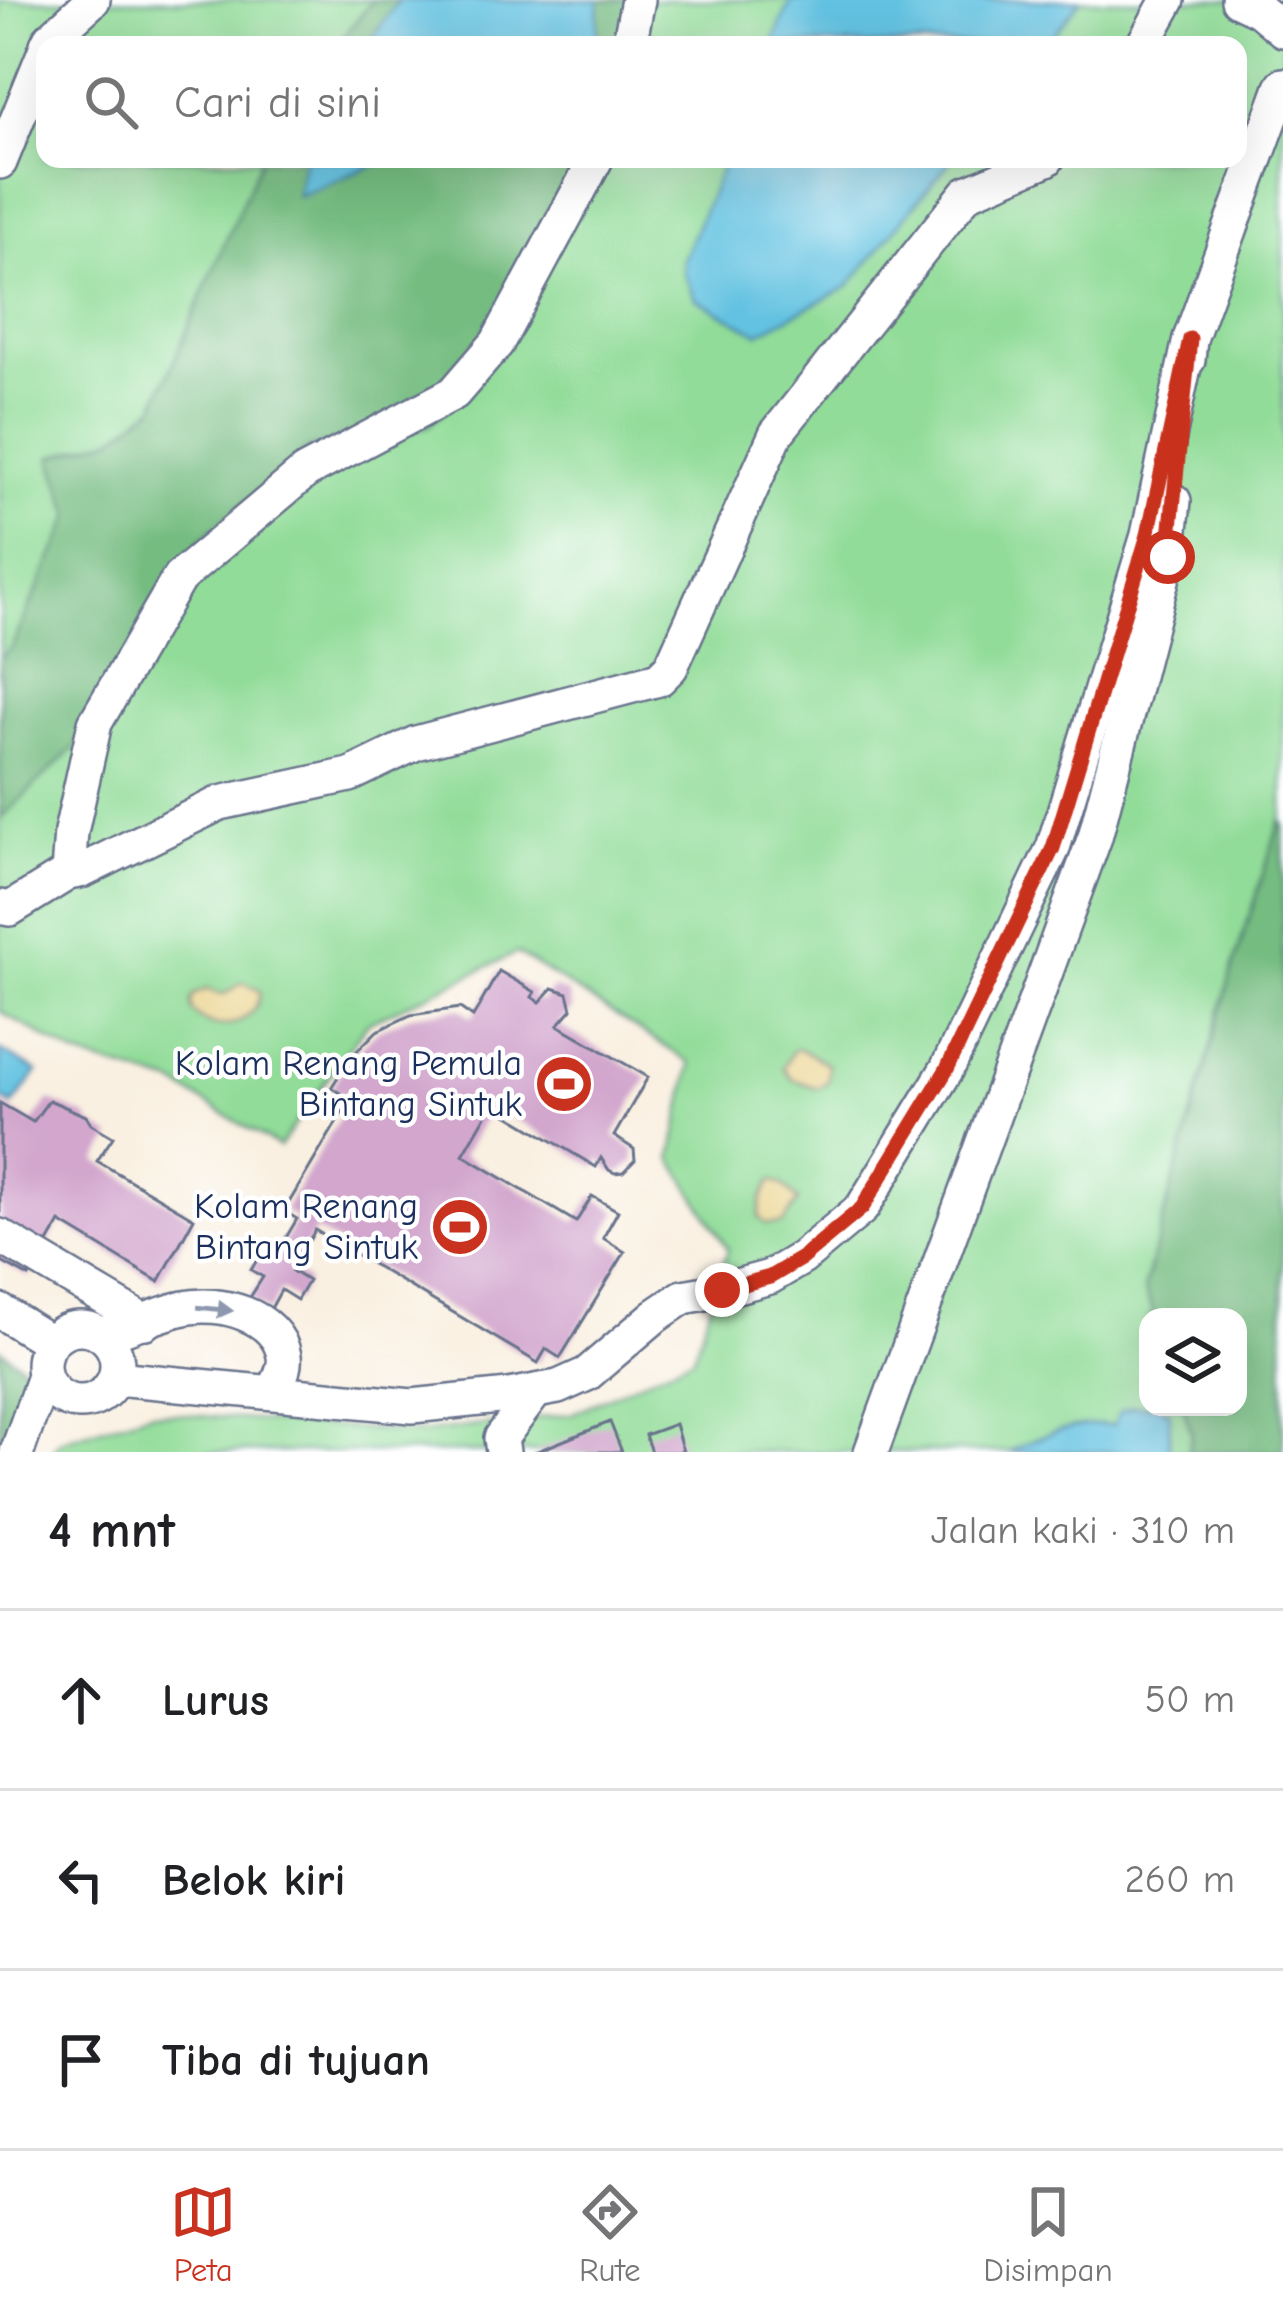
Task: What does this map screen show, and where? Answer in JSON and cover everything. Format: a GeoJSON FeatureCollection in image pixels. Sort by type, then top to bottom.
{"type":"FeatureCollection","features":[{"type":"Feature","properties":{"kind":"lane"},"geometry":{"type":"LineString","coordinates":[[53,36],[93,0]]}},
{"type":"Feature","properties":{"kind":"lane"},"geometry":{"type":"LineString","coordinates":[[630,36],[638,0]]}},
{"type":"Feature","properties":{"kind":"lane"},"geometry":{"type":"LineString","coordinates":[[1148,36],[1168,0]]}},
{"type":"Feature","properties":{"kind":"lane"},"geometry":{"type":"LineString","coordinates":[[1238,0],[1283,30]]}},
{"type":"Feature","properties":{"kind":"lane"},"geometry":{"type":"LineString","coordinates":[[0,162],[36,73]]}},
{"type":"Feature","properties":{"kind":"lane"},"geometry":{"type":"LineString","coordinates":[[115,1378],[412,1406],[558,1388],[587,1374],[683,1297],[770,1277],[802,1258],[862,1208],[947,1069],[1053,848],[1148,535],[1190,339],[1283,85]]}},
{"type":"Feature","properties":{"kind":"lane"},"geometry":{"type":"LineString","coordinates":[[68,873],[71,832],[95,723],[178,578],[305,472],[454,393],[497,343],[591,168]]}},
{"type":"Feature","properties":{"kind":"lane"},"geometry":{"type":"LineString","coordinates":[[0,907],[10,909],[68,873],[84,870],[220,802],[350,775],[416,743],[659,679],[671,668],[776,434],[967,194],[1026,168]]}},
{"type":"Feature","properties":{"kind":"lane"},"geometry":{"type":"LineString","coordinates":[[871,1452],[1095,837],[1168,557],[1190,339]]}},
{"type":"Feature","properties":{"kind":"lane"},"geometry":{"type":"LineString","coordinates":[[0,1236],[145,1322]]}},
{"type":"Feature","properties":{"kind":"lane"},"geometry":{"type":"LineString","coordinates":[[103,1336],[185,1307],[220,1306],[250,1315],[277,1336],[284,1358],[274,1392]]}},
{"type":"Feature","properties":{"kind":"lane"},"geometry":{"type":"LineString","coordinates":[[0,1311],[50,1342]]}},
{"type":"Feature","properties":{"kind":"lane"},"geometry":{"type":"LineString","coordinates":[[19,1451],[78,1403],[100,1396],[115,1378],[116,1355],[93,1330],[70,1329],[50,1342],[42,1364],[56,1395],[78,1403]]}},
{"type":"Feature","properties":{"kind":"lane"},"geometry":{"type":"LineString","coordinates":[[19,1451],[44,1376]]}},
{"type":"Feature","properties":{"kind":"lane"},"geometry":{"type":"LineString","coordinates":[[503,1452],[501,1438],[536,1391]]}},
{"type":"Feature","properties":{"kind":"green space"},"geometry":{"type":"Polygon","coordinates":[[[0,0],[1283,0],[1283,813],[1234,964],[1144,1288],[1151,1308],[1139,1308],[1139,1416],[1186,1416],[1192,1433],[1188,1452],[53,1452],[60,1441],[151,1412],[420,1433],[571,1414],[693,1357],[728,1249],[672,1158],[691,1063],[517,953],[367,1023],[279,1147],[174,1084],[77,1056],[0,1011],[0,0]]]}},
{"type":"Feature","properties":{"kind":"green space"},"geometry":{"type":"Polygon","coordinates":[[[373,0],[645,0],[638,36],[343,36],[373,0]]]}},
{"type":"Feature","properties":{"kind":"green space"},"geometry":{"type":"Polygon","coordinates":[[[257,168],[603,168],[476,383],[428,426],[309,448],[202,539],[75,747],[0,819],[0,659],[12,646],[71,516],[51,457],[113,438],[154,407],[257,168]]]}},
{"type":"Feature","properties":{"kind":"green space"},"geometry":{"type":"Polygon","coordinates":[[[1280,821],[1283,1452],[1188,1452],[1192,1433],[1186,1416],[1247,1416],[1247,1308],[1151,1308],[1144,1288],[1234,964],[1280,821]]]}},
{"type":"Feature","properties":{"kind":"green space"},"geometry":{"type":"Polygon","coordinates":[[[0,1349],[36,1375],[7,1452],[0,1452],[0,1349]]]}},
{"type":"Feature","properties":{"kind":"sand"},"geometry":{"type":"Polygon","coordinates":[[[243,982],[260,991],[255,1007],[243,1019],[217,1025],[192,1011],[195,994],[207,989],[223,994],[243,982]]]}},
{"type":"Feature","properties":{"kind":"sand"},"geometry":{"type":"Polygon","coordinates":[[[798,1048],[828,1064],[828,1081],[818,1088],[792,1079],[783,1068],[798,1048]]]}},
{"type":"Feature","properties":{"kind":"sand"},"geometry":{"type":"Polygon","coordinates":[[[772,1180],[798,1201],[782,1224],[766,1224],[759,1217],[772,1180]]]}},
{"type":"Feature","properties":{"kind":"water"},"geometry":{"type":"Polygon","coordinates":[[[399,0],[599,0],[597,36],[374,36],[399,0]]]}},
{"type":"Feature","properties":{"kind":"water"},"geometry":{"type":"Polygon","coordinates":[[[791,0],[1081,0],[1052,36],[776,36],[791,0]]]}},
{"type":"Feature","properties":{"kind":"water"},"geometry":{"type":"Polygon","coordinates":[[[302,168],[367,168],[297,196],[302,168]]]}},
{"type":"Feature","properties":{"kind":"water"},"geometry":{"type":"Polygon","coordinates":[[[721,168],[945,168],[848,287],[758,333],[696,299],[683,260],[721,168]]]}},
{"type":"Feature","properties":{"kind":"water"},"geometry":{"type":"Polygon","coordinates":[[[0,1050],[38,1072],[13,1105],[0,1098],[0,1050]]]}},
{"type":"Feature","properties":{"kind":"water"},"geometry":{"type":"Polygon","coordinates":[[[1139,1406],[1139,1416],[1170,1416],[1169,1452],[1009,1452],[1060,1431],[1114,1425],[1119,1412],[1139,1406]]]}},
{"type":"Feature","properties":{"kind":"building"},"geometry":{"type":"Polygon","coordinates":[[[499,971],[535,992],[532,997],[540,1002],[553,988],[568,993],[572,1009],[558,1025],[648,1077],[614,1136],[634,1149],[635,1160],[623,1172],[609,1170],[601,1158],[596,1167],[492,1105],[463,1155],[576,1222],[592,1196],[618,1211],[603,1238],[625,1252],[560,1358],[546,1349],[538,1363],[315,1230],[292,1271],[308,1281],[297,1300],[281,1290],[269,1312],[249,1299],[263,1277],[251,1270],[260,1255],[272,1261],[297,1219],[284,1211],[351,1098],[331,1088],[350,1058],[377,1031],[411,1015],[460,1008],[473,1017],[499,971]]]}},
{"type":"Feature","properties":{"kind":"building"},"geometry":{"type":"Polygon","coordinates":[[[49,1100],[86,1116],[113,1137],[97,1161],[194,1218],[159,1282],[60,1222],[29,1277],[0,1261],[0,1103],[33,1122],[49,1100]]]}},
{"type":"Feature","properties":{"kind":"building"},"geometry":{"type":"Polygon","coordinates":[[[610,1422],[622,1452],[535,1452],[610,1422]]]}},
{"type":"Feature","properties":{"kind":"building"},"geometry":{"type":"Polygon","coordinates":[[[675,1424],[683,1452],[651,1452],[645,1435],[675,1424]]]}},
{"type":"Feature","properties":{"kind":"place","name":"Kolam Renang Pemula Bintang Sintuk"},"geometry":{"type":"Point","coordinates":[564,1084]}},
{"type":"Feature","properties":{"kind":"place","name":"Kolam Renang Bintang Sintuk"},"geometry":{"type":"Point","coordinates":[460,1227]}},
{"type":"Feature","properties":{"kind":"route"},"geometry":{"type":"LineString","coordinates":[[722,1290],[770,1277],[802,1258],[862,1208],[947,1069],[1053,848],[1148,535],[1190,339],[1168,557]]}}]}
